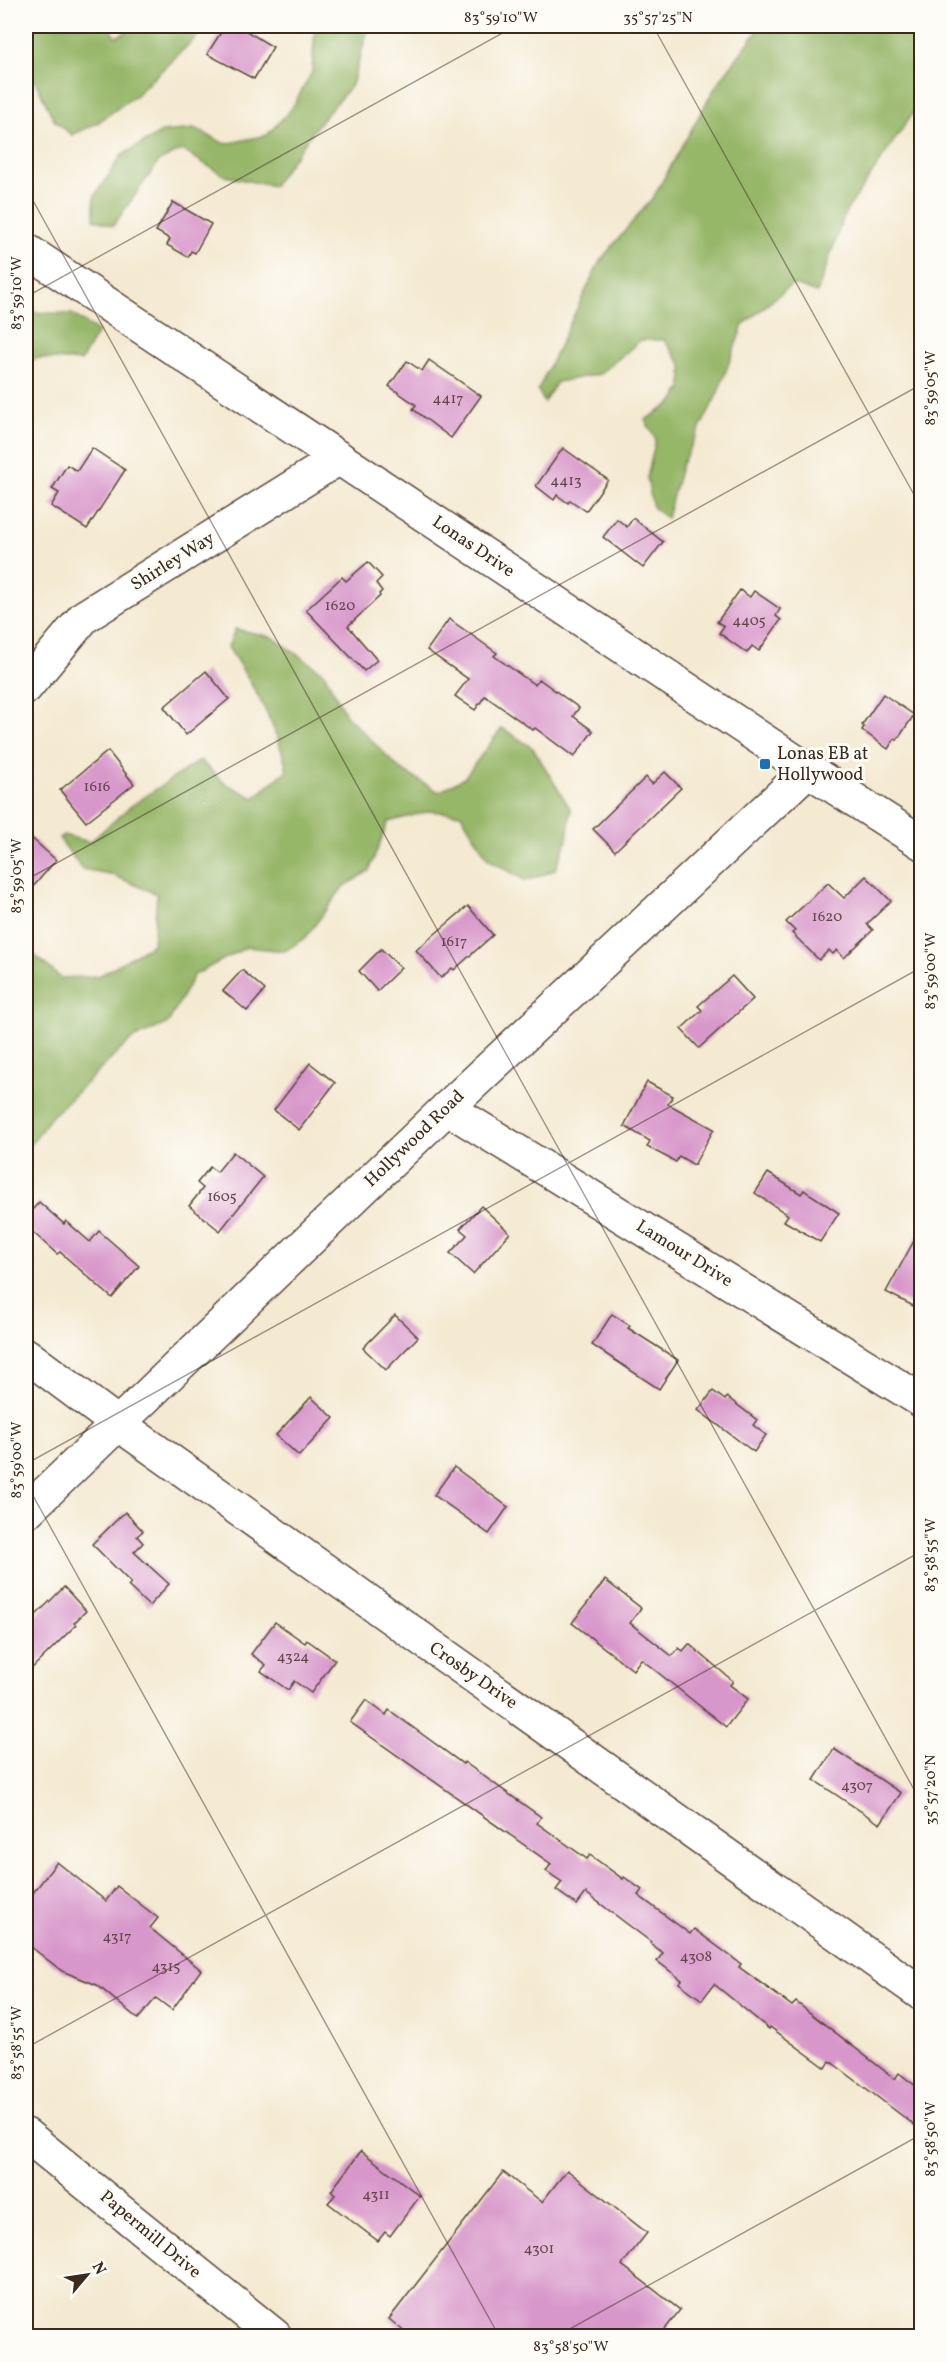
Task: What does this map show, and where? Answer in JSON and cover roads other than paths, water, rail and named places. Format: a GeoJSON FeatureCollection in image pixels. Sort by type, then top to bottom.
{"type":"FeatureCollection","features":[{"type":"Feature","properties":{"kind":"street","name":"Lonas Drive"},"geometry":{"type":"LineString","coordinates":[[26,249],[921,843]]}},
{"type":"Feature","properties":{"kind":"street","name":"Shirley Way"},"geometry":{"type":"LineString","coordinates":[[26,687],[84,617],[339,458]]}},
{"type":"Feature","properties":{"kind":"street","name":"Hollywood Road"},"geometry":{"type":"LineString","coordinates":[[26,1512],[447,1108],[808,770]]}},
{"type":"Feature","properties":{"kind":"street","name":"Lamour Drive"},"geometry":{"type":"LineString","coordinates":[[447,1108],[921,1401]]}},
{"type":"Feature","properties":{"kind":"street","name":"Crosby Drive"},"geometry":{"type":"LineString","coordinates":[[26,1355],[117,1424],[913,1984]]}},
{"type":"Feature","properties":{"kind":"street","name":"Papermill Drive"},"geometry":{"type":"LineString","coordinates":[[26,2135],[275,2337]]}},
{"type":"Feature","properties":{"kind":"place","name":"Lonas EB at Hollywood"},"geometry":{"type":"Point","coordinates":[765,764]}}]}
